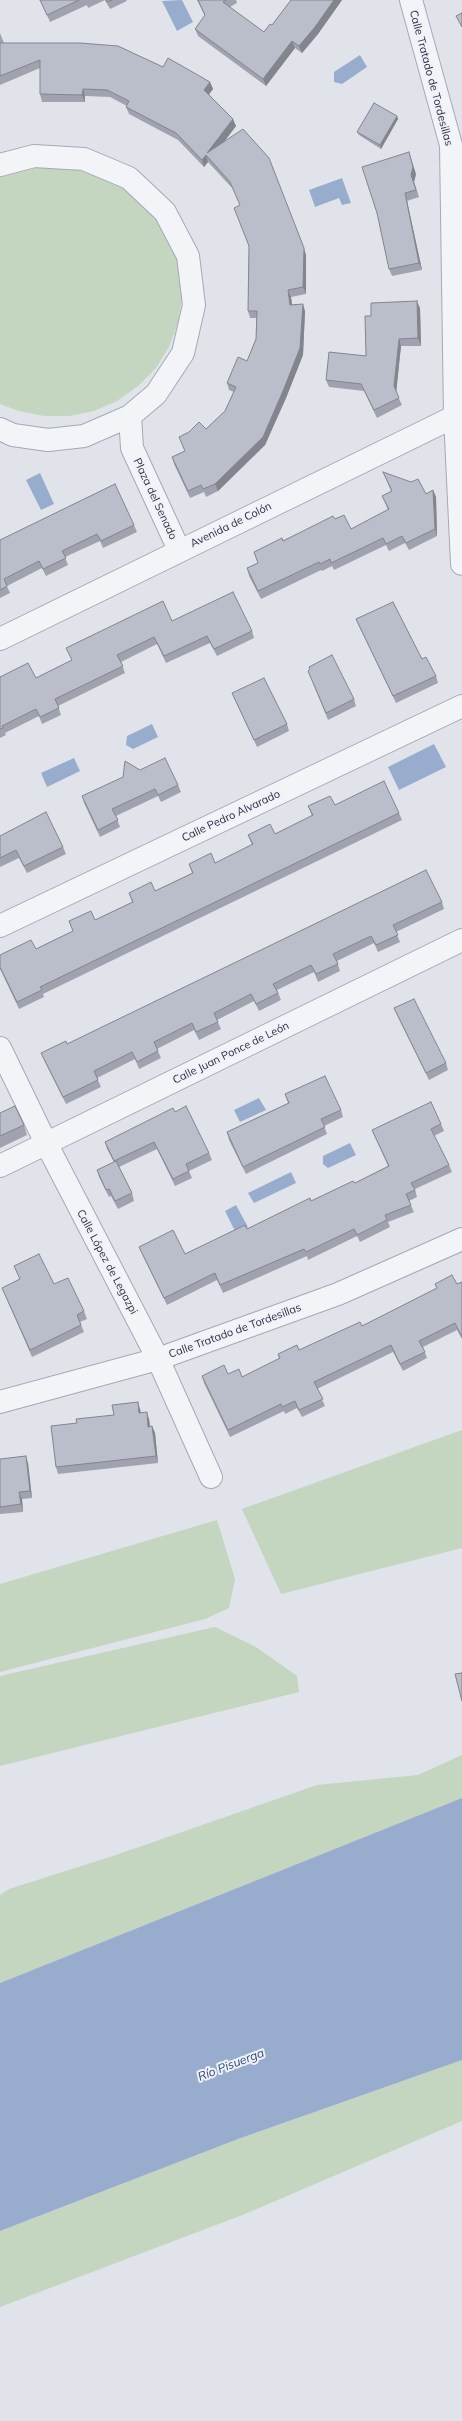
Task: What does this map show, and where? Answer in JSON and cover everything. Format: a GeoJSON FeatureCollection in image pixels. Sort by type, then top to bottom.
{"type":"FeatureCollection","features":[{"type":"Feature","properties":{"kind":"street","name":"Calle Tratado de Tordesillas"},"geometry":{"type":"LineString","coordinates":[[411,0],[451,145],[462,564]]}},
{"type":"Feature","properties":{"kind":"street"},"geometry":{"type":"LineString","coordinates":[[0,429],[13,435],[48,440],[84,436],[130,416],[156,394],[183,353],[194,305],[188,256],[165,212],[129,178],[84,159],[34,156],[1,163]]}},
{"type":"Feature","properties":{"kind":"street","name":"Avenida de Colón"},"geometry":{"type":"LineString","coordinates":[[0,639],[179,550],[458,415]]}},
{"type":"Feature","properties":{"kind":"street","name":"Plaza del Senado"},"geometry":{"type":"LineString","coordinates":[[130,416],[132,448],[179,550]]}},
{"type":"Feature","properties":{"kind":"street","name":"Plaza del Senado"},"geometry":{"type":"LineString","coordinates":[[106,427],[132,448]]}},
{"type":"Feature","properties":{"kind":"street","name":"Calle Pedro Alvarado"},"geometry":{"type":"LineString","coordinates":[[0,926],[462,706]]}},
{"type":"Feature","properties":{"kind":"street","name":"Calle Juan Ponce de León"},"geometry":{"type":"LineString","coordinates":[[0,1166],[462,940]]}},
{"type":"Feature","properties":{"kind":"street","name":"Calle López de Legazpi"},"geometry":{"type":"LineString","coordinates":[[0,1048],[46,1143],[158,1359],[211,1477]]}},
{"type":"Feature","properties":{"kind":"street","name":"Calle Tratado de Tordesillas"},"geometry":{"type":"LineString","coordinates":[[0,1402],[158,1359],[338,1294],[462,1239]]}},
{"type":"Feature","properties":{"kind":"green space"},"geometry":{"type":"Polygon","coordinates":[[[62,163],[109,175],[149,205],[175,248],[181,273],[182,298],[178,323],[169,347],[156,368],[138,386],[117,401],[94,411],[69,416],[44,416],[19,411],[0,404],[0,176],[14,170],[62,163]]]}},
{"type":"Feature","properties":{"kind":"green space"},"geometry":{"type":"Polygon","coordinates":[[[462,1430],[462,1548],[281,1594],[242,1509],[462,1430]]]}},
{"type":"Feature","properties":{"kind":"green space"},"geometry":{"type":"Polygon","coordinates":[[[217,1520],[235,1579],[229,1608],[205,1619],[0,1672],[0,1584],[217,1520]]]}},
{"type":"Feature","properties":{"kind":"green space"},"geometry":{"type":"Polygon","coordinates":[[[215,1627],[256,1647],[297,1676],[299,1692],[0,1766],[0,1676],[215,1627]]]}},
{"type":"Feature","properties":{"kind":"green space"},"geometry":{"type":"Polygon","coordinates":[[[462,1755],[462,1798],[0,1983],[0,1895],[9,1889],[116,1855],[317,1785],[418,1775],[462,1755]]]}},
{"type":"Feature","properties":{"kind":"green space"},"geometry":{"type":"Polygon","coordinates":[[[462,2060],[462,2121],[245,2214],[0,2307],[0,2231],[238,2139],[462,2060]]]}},
{"type":"Feature","properties":{"kind":"water"},"geometry":{"type":"Polygon","coordinates":[[[182,0],[193,22],[177,31],[162,1],[182,0]]]}},
{"type":"Feature","properties":{"kind":"water"},"geometry":{"type":"Polygon","coordinates":[[[360,55],[367,67],[342,84],[334,82],[334,72],[360,55]]]}},
{"type":"Feature","properties":{"kind":"water"},"geometry":{"type":"Polygon","coordinates":[[[342,178],[351,203],[342,205],[339,198],[315,207],[309,190],[342,178]]]}},
{"type":"Feature","properties":{"kind":"water"},"geometry":{"type":"Polygon","coordinates":[[[40,473],[54,504],[41,510],[26,480],[40,473]]]}},
{"type":"Feature","properties":{"kind":"water"},"geometry":{"type":"Polygon","coordinates":[[[152,724],[158,737],[133,749],[126,745],[127,736],[152,724]]]}},
{"type":"Feature","properties":{"kind":"water"},"geometry":{"type":"Polygon","coordinates":[[[434,744],[446,767],[399,790],[388,767],[434,744]]]}},
{"type":"Feature","properties":{"kind":"water"},"geometry":{"type":"Polygon","coordinates":[[[74,758],[80,771],[47,787],[41,773],[74,758]]]}},
{"type":"Feature","properties":{"kind":"water"},"geometry":{"type":"Polygon","coordinates":[[[259,1098],[266,1110],[240,1122],[234,1110],[259,1098]]]}},
{"type":"Feature","properties":{"kind":"water"},"geometry":{"type":"Polygon","coordinates":[[[350,1143],[356,1155],[328,1168],[323,1164],[323,1156],[350,1143]]]}},
{"type":"Feature","properties":{"kind":"water"},"geometry":{"type":"Polygon","coordinates":[[[291,1172],[296,1183],[254,1203],[248,1193],[291,1172]]]}},
{"type":"Feature","properties":{"kind":"water"},"geometry":{"type":"Polygon","coordinates":[[[236,1205],[248,1227],[236,1233],[225,1211],[236,1205]]]}},
{"type":"Feature","properties":{"kind":"water","name":"Río Pisuerga"},"geometry":{"type":"Polygon","coordinates":[[[462,1798],[462,2060],[238,2139],[0,2231],[0,1983],[462,1798]]]}},
{"type":"Feature","properties":{"kind":"building"},"geometry":{"type":"Polygon","coordinates":[[[40,0],[79,0],[47,15],[40,0]]]}},
{"type":"Feature","properties":{"kind":"building"},"geometry":{"type":"Polygon","coordinates":[[[198,0],[226,0],[223,2],[264,32],[270,24],[272,25],[291,0],[334,0],[315,27],[299,46],[292,41],[263,79],[195,29],[205,15],[198,0]]]}},
{"type":"Feature","properties":{"kind":"building"},"geometry":{"type":"Polygon","coordinates":[[[462,13],[462,27],[456,16],[462,13]]]}},
{"type":"Feature","properties":{"kind":"building"},"geometry":{"type":"Polygon","coordinates":[[[0,43],[80,43],[118,46],[163,67],[168,58],[210,82],[204,90],[233,119],[207,153],[243,129],[269,158],[304,248],[303,287],[288,290],[290,305],[303,304],[300,348],[263,437],[215,484],[203,489],[201,485],[188,491],[172,457],[185,451],[179,437],[189,432],[199,422],[206,429],[225,411],[236,387],[227,383],[238,357],[247,361],[256,339],[257,311],[248,311],[249,246],[234,208],[240,205],[230,182],[206,155],[202,160],[176,133],[126,107],[129,101],[107,90],[83,89],[82,95],[40,94],[40,60],[0,76],[0,43]]]}},
{"type":"Feature","properties":{"kind":"building"},"geometry":{"type":"Polygon","coordinates":[[[374,103],[397,116],[380,145],[357,132],[374,103]]]}},
{"type":"Feature","properties":{"kind":"building"},"geometry":{"type":"Polygon","coordinates":[[[409,152],[413,167],[411,175],[416,190],[405,193],[419,263],[389,269],[377,213],[362,167],[409,152]]]}},
{"type":"Feature","properties":{"kind":"building"},"geometry":{"type":"Polygon","coordinates":[[[417,301],[418,338],[399,339],[394,386],[399,398],[374,410],[361,384],[326,380],[329,352],[366,356],[365,316],[371,316],[371,303],[417,301]]]}},
{"type":"Feature","properties":{"kind":"building"},"geometry":{"type":"Polygon","coordinates":[[[383,472],[411,482],[418,479],[426,494],[433,490],[435,529],[406,543],[402,536],[386,544],[383,538],[331,563],[330,559],[320,564],[319,562],[258,591],[247,568],[258,563],[254,552],[282,538],[283,541],[333,516],[335,519],[344,515],[351,529],[389,509],[382,496],[392,491],[383,472]]]}},
{"type":"Feature","properties":{"kind":"building"},"geometry":{"type":"Polygon","coordinates":[[[115,484],[134,525],[101,541],[97,534],[62,551],[66,558],[43,569],[39,561],[4,579],[7,586],[0,590],[0,540],[115,484]]]}},
{"type":"Feature","properties":{"kind":"building"},"geometry":{"type":"Polygon","coordinates":[[[233,592],[252,631],[214,649],[207,636],[164,656],[154,637],[117,655],[123,666],[55,699],[59,708],[40,717],[36,709],[2,726],[3,728],[0,729],[0,677],[28,663],[36,678],[72,660],[66,648],[163,601],[172,621],[233,592]]]}},
{"type":"Feature","properties":{"kind":"building"},"geometry":{"type":"Polygon","coordinates":[[[393,602],[422,659],[426,657],[436,676],[393,696],[356,619],[393,602]]]}},
{"type":"Feature","properties":{"kind":"building"},"geometry":{"type":"Polygon","coordinates":[[[332,655],[354,699],[326,713],[308,671],[310,669],[309,667],[332,655]]]}},
{"type":"Feature","properties":{"kind":"building"},"geometry":{"type":"Polygon","coordinates":[[[264,678],[287,724],[254,740],[232,693],[264,678]]]}},
{"type":"Feature","properties":{"kind":"building"},"geometry":{"type":"Polygon","coordinates":[[[165,758],[178,785],[158,795],[155,789],[112,809],[118,820],[98,830],[82,796],[123,777],[125,761],[140,770],[165,758]]]}},
{"type":"Feature","properties":{"kind":"building"},"geometry":{"type":"Polygon","coordinates":[[[384,781],[399,813],[40,987],[42,990],[17,1002],[0,967],[0,955],[31,940],[36,949],[73,931],[69,921],[91,911],[95,920],[133,902],[129,893],[151,882],[155,891],[193,873],[189,864],[211,853],[215,863],[253,844],[248,835],[270,824],[275,834],[313,815],[308,806],[330,796],[335,805],[384,781]]]}},
{"type":"Feature","properties":{"kind":"building"},"geometry":{"type":"Polygon","coordinates":[[[46,812],[63,847],[24,866],[16,850],[0,858],[0,836],[46,812]]]}},
{"type":"Feature","properties":{"kind":"building"},"geometry":{"type":"Polygon","coordinates":[[[426,870],[442,902],[393,925],[398,935],[376,945],[371,936],[333,954],[338,964],[316,974],[311,965],[273,984],[278,993],[256,1004],[251,994],[214,1013],[218,1022],[196,1032],[192,1023],[154,1042],[158,1051],[137,1062],[132,1052],[94,1071],[98,1080],[63,1097],[41,1053],[66,1041],[67,1044],[426,870]]]}},
{"type":"Feature","properties":{"kind":"building"},"geometry":{"type":"Polygon","coordinates":[[[414,999],[446,1063],[426,1073],[394,1008],[414,999]]]}},
{"type":"Feature","properties":{"kind":"building"},"geometry":{"type":"Polygon","coordinates":[[[325,1076],[341,1110],[321,1119],[325,1127],[243,1167],[227,1132],[289,1103],[285,1094],[325,1076]]]}},
{"type":"Feature","properties":{"kind":"building"},"geometry":{"type":"Polygon","coordinates":[[[431,1102],[441,1124],[431,1129],[449,1165],[411,1183],[415,1190],[406,1194],[411,1205],[385,1215],[387,1220],[357,1235],[354,1229],[306,1252],[304,1249],[220,1285],[215,1273],[164,1298],[139,1247],[173,1230],[185,1254],[245,1225],[247,1229],[310,1198],[311,1201],[353,1181],[355,1183],[389,1166],[372,1130],[431,1102]]]}},
{"type":"Feature","properties":{"kind":"building"},"geometry":{"type":"Polygon","coordinates":[[[15,1106],[24,1125],[0,1136],[0,1113],[15,1106]]]}},
{"type":"Feature","properties":{"kind":"building"},"geometry":{"type":"Polygon","coordinates":[[[186,1106],[209,1153],[186,1164],[189,1171],[173,1179],[154,1142],[114,1161],[105,1142],[173,1108],[175,1112],[186,1106]]]}},
{"type":"Feature","properties":{"kind":"building"},"geometry":{"type":"Polygon","coordinates":[[[116,1161],[132,1193],[115,1201],[109,1189],[106,1190],[97,1170],[116,1161]]]}},
{"type":"Feature","properties":{"kind":"building"},"geometry":{"type":"Polygon","coordinates":[[[39,1254],[54,1284],[68,1278],[84,1311],[77,1315],[81,1325],[30,1350],[2,1288],[20,1279],[14,1266],[39,1254]]]}},
{"type":"Feature","properties":{"kind":"building"},"geometry":{"type":"Polygon","coordinates":[[[452,1275],[457,1284],[462,1282],[462,1337],[455,1323],[419,1341],[425,1352],[400,1364],[391,1345],[314,1382],[323,1399],[299,1410],[295,1401],[282,1407],[281,1404],[228,1430],[202,1376],[224,1365],[228,1374],[239,1369],[242,1377],[280,1358],[278,1354],[297,1345],[299,1350],[360,1322],[362,1326],[437,1288],[435,1284],[452,1275]]]}},
{"type":"Feature","properties":{"kind":"building"},"geometry":{"type":"Polygon","coordinates":[[[138,1402],[139,1413],[147,1412],[148,1427],[152,1426],[156,1456],[56,1467],[51,1426],[77,1423],[76,1419],[114,1415],[112,1405],[138,1402]]]}},
{"type":"Feature","properties":{"kind":"building"},"geometry":{"type":"Polygon","coordinates":[[[26,1456],[30,1491],[19,1492],[21,1504],[0,1507],[0,1459],[26,1456]]]}},
{"type":"Feature","properties":{"kind":"building"},"geometry":{"type":"Polygon","coordinates":[[[462,1673],[462,1701],[455,1674],[462,1673]]]}}]}
